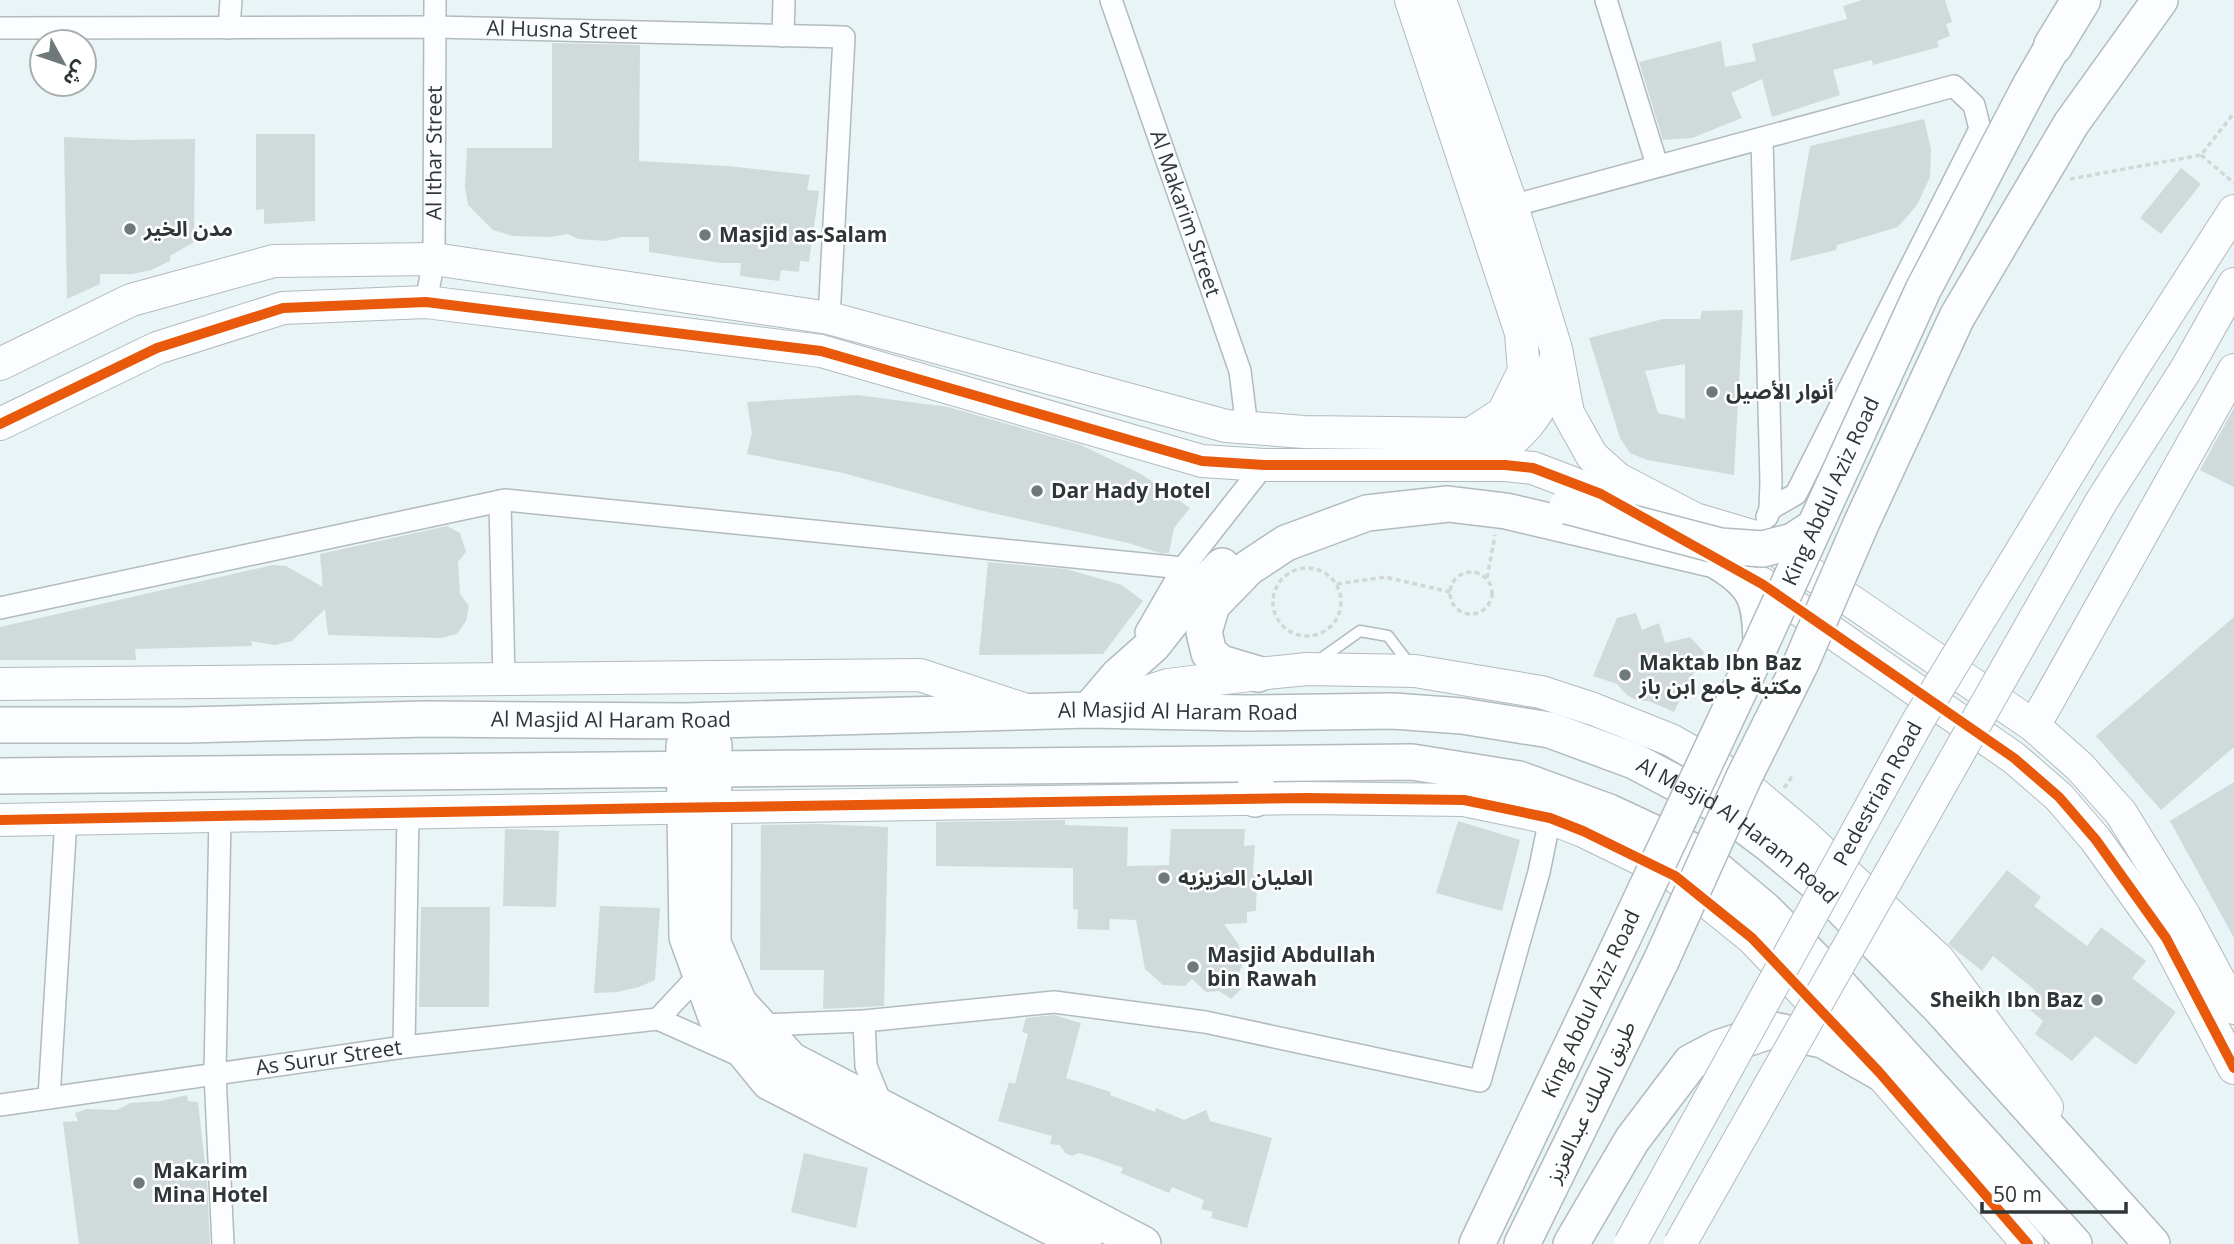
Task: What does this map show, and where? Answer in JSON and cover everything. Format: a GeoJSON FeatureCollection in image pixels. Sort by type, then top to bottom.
{"type":"FeatureCollection","features":[{"type":"Feature","properties":{"kind":"highway"},"geometry":{"type":"LineString","coordinates":[[2053,46],[2074,0]]}},
{"type":"Feature","properties":{"kind":"highway"},"geometry":{"type":"LineString","coordinates":[[2053,46],[2081,0]]}},
{"type":"Feature","properties":{"kind":"main road","name":"King Abdul Aziz Road"},"geometry":{"type":"LineString","coordinates":[[1661,961],[1744,777],[1801,663],[1861,524],[1957,317],[2071,124],[2160,0]]}},
{"type":"Feature","properties":{"kind":"main road","name":"King Abdul Aziz Road"},"geometry":{"type":"LineString","coordinates":[[1477,1244],[1761,644],[1923,290],[2053,46]]}},
{"type":"Feature","properties":{"kind":"main road"},"geometry":{"type":"LineString","coordinates":[[1089,710],[1118,676],[1153,645],[1186,603],[1227,560],[1281,534],[1346,495],[1413,485],[1467,485],[1536,498],[1720,546],[1763,549],[1793,541],[1813,528]]}},
{"type":"Feature","properties":{"kind":"main road"},"geometry":{"type":"LineString","coordinates":[[1258,674],[1221,663],[1209,653],[1204,632],[1212,605],[1281,534],[1367,513],[1448,504],[1506,511],[1715,560],[1737,573],[1751,590],[1761,611],[1761,644]]}},
{"type":"Feature","properties":{"kind":"main road","name":"Al Masjid Al Haram Road"},"geometry":{"type":"LineString","coordinates":[[0,725],[427,719],[700,721],[1089,710],[1246,713],[1393,711],[1462,716],[1550,730],[1634,761],[1717,805],[1821,887],[1941,1009],[2152,1244]]}},
{"type":"Feature","properties":{"kind":"main road"},"geometry":{"type":"LineString","coordinates":[[700,721],[699,807],[687,937],[716,1017],[769,1082],[1084,1244]]}},
{"type":"Feature","properties":{"kind":"main road","name":"Al Masjid Al Haram Road"},"geometry":{"type":"LineString","coordinates":[[0,776],[1412,762],[1519,779],[1609,812],[1697,853],[1765,910],[1832,976],[2074,1244]]}},
{"type":"Feature","properties":{"kind":"main road"},"geometry":{"type":"LineString","coordinates":[[1255,799],[1257,764]]}},
{"type":"Feature","properties":{"kind":"main road"},"geometry":{"type":"LineString","coordinates":[[699,807],[713,943],[739,1003],[791,1060],[1143,1244]]}},
{"type":"Feature","properties":{"kind":"main road","name":"طريق الملك عبدالعزيز"},"geometry":{"type":"LineString","coordinates":[[1522,1244],[1661,961]]}},
{"type":"Feature","properties":{"kind":"main road"},"geometry":{"type":"LineString","coordinates":[[1571,1244],[1632,1140],[1691,1062],[1718,1048],[1773,1030],[1823,1040],[1879,1072]]}},
{"type":"Feature","properties":{"kind":"street"},"geometry":{"type":"LineString","coordinates":[[229,28],[231,0]]}},
{"type":"Feature","properties":{"kind":"street","name":"Al Ithar Street"},"geometry":{"type":"LineString","coordinates":[[426,302],[434,259],[435,0]]}},
{"type":"Feature","properties":{"kind":"street"},"geometry":{"type":"LineString","coordinates":[[783,36],[784,0]]}},
{"type":"Feature","properties":{"kind":"street","name":"Al Makarim Street"},"geometry":{"type":"LineString","coordinates":[[1111,0],[1241,371],[1247,428]]}},
{"type":"Feature","properties":{"kind":"street"},"geometry":{"type":"LineString","coordinates":[[0,363],[131,300],[275,261],[434,259],[829,318],[1226,426],[1304,432],[1471,434],[1503,413],[1524,371],[1521,333],[1411,0]]}},
{"type":"Feature","properties":{"kind":"street"},"geometry":{"type":"LineString","coordinates":[[1440,0],[1512,206],[1556,349],[1568,413],[1592,456],[1618,479],[1695,519],[1765,523],[2034,726],[2080,767],[2121,813],[2171,920],[2234,1068]]}},
{"type":"Feature","properties":{"kind":"street"},"geometry":{"type":"LineString","coordinates":[[1606,0],[1657,165]]}},
{"type":"Feature","properties":{"kind":"street","name":"Al Husna Street"},"geometry":{"type":"LineString","coordinates":[[0,28],[435,27],[844,37],[829,318]]}},
{"type":"Feature","properties":{"kind":"street"},"geometry":{"type":"LineString","coordinates":[[1512,206],[1954,86],[1974,105],[1980,129],[1796,494],[1765,523]]}},
{"type":"Feature","properties":{"kind":"street"},"geometry":{"type":"LineString","coordinates":[[1762,139],[1771,482],[1765,523]]}},
{"type":"Feature","properties":{"kind":"street","name":"Pedestrian Road"},"geometry":{"type":"LineString","coordinates":[[1630,1244],[1918,721],[2134,366],[2234,211]]}},
{"type":"Feature","properties":{"kind":"street"},"geometry":{"type":"LineString","coordinates":[[1679,1244],[2101,502],[2185,371],[2234,284]]}},
{"type":"Feature","properties":{"kind":"street"},"geometry":{"type":"LineString","coordinates":[[0,424],[157,348],[284,308],[426,302],[821,351],[1202,461],[1264,465],[1505,465],[1534,468],[1601,494],[1762,584],[2014,758],[2059,797],[2171,920],[2234,1008]]}},
{"type":"Feature","properties":{"kind":"street"},"geometry":{"type":"LineString","coordinates":[[1464,465],[1493,454],[1519,435],[1530,423],[1549,388],[1556,349]]}},
{"type":"Feature","properties":{"kind":"street"},"geometry":{"type":"LineString","coordinates":[[2034,726],[2234,370]]}},
{"type":"Feature","properties":{"kind":"street"},"geometry":{"type":"LineString","coordinates":[[1118,676],[1183,569],[1264,465]]}},
{"type":"Feature","properties":{"kind":"street"},"geometry":{"type":"LineString","coordinates":[[0,608],[500,501],[1183,569]]}},
{"type":"Feature","properties":{"kind":"street"},"geometry":{"type":"LineString","coordinates":[[500,501],[504,680]]}},
{"type":"Feature","properties":{"kind":"street"},"geometry":{"type":"LineString","coordinates":[[1089,710],[1168,685],[1258,674],[1307,669],[1415,671],[1541,692],[1671,740],[1735,776],[1803,834],[1939,960],[2125,1212]]}},
{"type":"Feature","properties":{"kind":"street"},"geometry":{"type":"LineString","coordinates":[[0,684],[920,675],[1035,713]]}},
{"type":"Feature","properties":{"kind":"street"},"geometry":{"type":"LineString","coordinates":[[425,681],[427,719]]}},
{"type":"Feature","properties":{"kind":"street"},"geometry":{"type":"LineString","coordinates":[[362,773],[362,813]]}},
{"type":"Feature","properties":{"kind":"street"},"geometry":{"type":"LineString","coordinates":[[0,820],[1255,799],[1464,800],[1550,818],[1675,876],[1752,938],[1879,1072],[2028,1244]]}},
{"type":"Feature","properties":{"kind":"street"},"geometry":{"type":"LineString","coordinates":[[404,1047],[408,813]]}},
{"type":"Feature","properties":{"kind":"street"},"geometry":{"type":"LineString","coordinates":[[220,816],[215,1074],[223,1244]]}},
{"type":"Feature","properties":{"kind":"street"},"geometry":{"type":"LineString","coordinates":[[760,1025],[864,1021],[1054,1002],[1205,1022],[1480,1081],[1539,872],[1550,818]]}},
{"type":"Feature","properties":{"kind":"street"},"geometry":{"type":"LineString","coordinates":[[49,1098],[66,819]]}},
{"type":"Feature","properties":{"kind":"street"},"geometry":{"type":"LineString","coordinates":[[701,974],[658,1019],[752,1061]]}},
{"type":"Feature","properties":{"kind":"street","name":"As Surur Street"},"geometry":{"type":"LineString","coordinates":[[0,1105],[404,1047],[658,1019]]}},
{"type":"Feature","properties":{"kind":"street"},"geometry":{"type":"LineString","coordinates":[[864,1021],[866,1066],[883,1108]]}},
{"type":"Feature","properties":{"kind":"path"},"geometry":{"type":"LineString","coordinates":[[2234,113],[2201,155],[2234,183]]}},
{"type":"Feature","properties":{"kind":"path"},"geometry":{"type":"LineString","coordinates":[[1487,579],[1496,526]]}},
{"type":"Feature","properties":{"kind":"path"},"geometry":{"type":"LineString","coordinates":[[1308,567],[1319,569],[1337,584],[1341,594],[1338,616],[1323,632],[1312,636],[1291,632],[1282,626],[1276,617],[1272,606],[1273,594],[1286,574],[1308,567]]}},
{"type":"Feature","properties":{"kind":"path"},"geometry":{"type":"LineString","coordinates":[[1475,572],[1487,579],[1493,591],[1489,604],[1478,612],[1465,613],[1459,610],[1451,599],[1450,592],[1451,585],[1461,574],[1475,572]]}},
{"type":"Feature","properties":{"kind":"path"},"geometry":{"type":"LineString","coordinates":[[1337,584],[1385,577],[1450,592]]}},
{"type":"Feature","properties":{"kind":"building"},"geometry":{"type":"Polygon","coordinates":[[[1862,0],[1945,0],[1952,22],[1946,24],[1950,36],[1937,41],[1939,47],[1873,65],[1872,60],[1833,70],[1840,95],[1772,117],[1762,79],[1731,93],[1742,118],[1692,138],[1663,140],[1639,62],[1721,41],[1725,67],[1756,61],[1752,44],[1847,19],[1843,6],[1862,0]]]}},
{"type":"Feature","properties":{"kind":"building"},"geometry":{"type":"Polygon","coordinates":[[[552,43],[640,45],[639,161],[727,166],[810,175],[807,190],[819,191],[809,262],[800,261],[799,272],[781,270],[779,281],[740,276],[741,263],[721,263],[649,252],[649,237],[621,237],[606,241],[578,239],[568,234],[551,237],[512,236],[493,230],[468,205],[465,187],[467,148],[552,148],[552,43]]]}},
{"type":"Feature","properties":{"kind":"building"},"geometry":{"type":"Polygon","coordinates":[[[1924,119],[1931,149],[1930,177],[1917,205],[1898,227],[1837,245],[1836,250],[1790,261],[1810,146],[1924,119]]]}},
{"type":"Feature","properties":{"kind":"building"},"geometry":{"type":"Polygon","coordinates":[[[256,134],[315,134],[315,221],[264,224],[264,209],[256,210],[256,134]]]}},
{"type":"Feature","properties":{"kind":"building","name":"مدن الخير"},"geometry":{"type":"Polygon","coordinates":[[[64,137],[195,139],[194,242],[170,256],[170,261],[151,270],[132,274],[100,274],[100,284],[67,299],[64,137]]]}},
{"type":"Feature","properties":{"kind":"building"},"geometry":{"type":"Polygon","coordinates":[[[2181,168],[2201,184],[2161,234],[2140,218],[2181,168]]]}},
{"type":"Feature","properties":{"kind":"building","name":"أنوار الأصيل"},"geometry":{"type":"Polygon","coordinates":[[[1743,310],[1734,475],[1647,460],[1630,453],[1620,438],[1589,338],[1663,319],[1700,319],[1702,311],[1743,310]],[[1685,364],[1645,371],[1658,413],[1685,419],[1685,364]]]}},
{"type":"Feature","properties":{"kind":"building","name":"Dar Hady Hotel"},"geometry":{"type":"Polygon","coordinates":[[[857,395],[948,407],[1081,445],[1141,474],[1190,508],[1174,528],[1169,553],[1160,553],[1128,543],[979,510],[843,473],[747,454],[752,433],[747,402],[857,395]]]}},
{"type":"Feature","properties":{"kind":"building"},"geometry":{"type":"Polygon","coordinates":[[[2234,408],[2234,487],[2200,470],[2234,408]]]}},
{"type":"Feature","properties":{"kind":"building"},"geometry":{"type":"Polygon","coordinates":[[[447,526],[460,533],[466,552],[458,562],[460,594],[469,606],[466,621],[457,634],[441,638],[328,635],[325,609],[292,641],[275,645],[251,641],[252,646],[135,649],[136,660],[0,660],[0,627],[273,565],[286,566],[323,587],[320,554],[447,526]]]}},
{"type":"Feature","properties":{"kind":"building"},"geometry":{"type":"Polygon","coordinates":[[[988,562],[1066,569],[1122,585],[1143,601],[1103,654],[979,655],[988,562]]]}},
{"type":"Feature","properties":{"kind":"building"},"geometry":{"type":"Polygon","coordinates":[[[1636,613],[1642,630],[1659,623],[1665,643],[1690,637],[1704,652],[1674,712],[1649,701],[1638,701],[1627,695],[1617,684],[1593,676],[1617,618],[1636,613]]]}},
{"type":"Feature","properties":{"kind":"building"},"geometry":{"type":"Polygon","coordinates":[[[2234,617],[2234,747],[2161,810],[2096,736],[2234,617]]]}},
{"type":"Feature","properties":{"kind":"building"},"geometry":{"type":"Polygon","coordinates":[[[2234,782],[2234,938],[2170,821],[2234,782]]]}},
{"type":"Feature","properties":{"kind":"building"},"geometry":{"type":"Polygon","coordinates":[[[1065,820],[1065,825],[1128,827],[1127,866],[1169,865],[1171,829],[1245,829],[1244,846],[1255,845],[1253,874],[1257,880],[1256,911],[1247,912],[1247,923],[1224,924],[1239,945],[1242,966],[1236,979],[1242,988],[1231,999],[1219,991],[1206,992],[1192,979],[1185,986],[1163,985],[1145,969],[1136,920],[1110,919],[1109,930],[1077,929],[1078,910],[1073,909],[1073,868],[936,866],[936,822],[1065,820]]]}},
{"type":"Feature","properties":{"kind":"building"},"geometry":{"type":"Polygon","coordinates":[[[1458,821],[1520,840],[1502,911],[1436,893],[1458,821]]]}},
{"type":"Feature","properties":{"kind":"building"},"geometry":{"type":"Polygon","coordinates":[[[761,825],[888,827],[884,1006],[823,1009],[824,970],[760,970],[761,825]]]}},
{"type":"Feature","properties":{"kind":"building"},"geometry":{"type":"Polygon","coordinates":[[[505,829],[559,831],[556,907],[503,906],[505,829]]]}},
{"type":"Feature","properties":{"kind":"building","name":"Sheikh Ibn Baz"},"geometry":{"type":"Polygon","coordinates":[[[2007,870],[2041,897],[2034,906],[2087,946],[2101,927],[2146,961],[2132,978],[2176,1012],[2136,1065],[2095,1036],[2072,1061],[2035,1034],[2043,1021],[2029,1009],[2036,991],[1993,956],[1982,971],[1948,944],[2007,870]]]}},
{"type":"Feature","properties":{"kind":"building"},"geometry":{"type":"Polygon","coordinates":[[[600,906],[660,908],[655,980],[617,992],[594,993],[600,906]]]}},
{"type":"Feature","properties":{"kind":"building"},"geometry":{"type":"Polygon","coordinates":[[[421,907],[490,907],[489,1007],[419,1007],[421,907]]]}},
{"type":"Feature","properties":{"kind":"building"},"geometry":{"type":"Polygon","coordinates":[[[1054,1015],[1081,1023],[1066,1078],[1111,1092],[1110,1095],[1155,1112],[1156,1108],[1184,1120],[1206,1110],[1210,1121],[1272,1138],[1247,1228],[1211,1218],[1213,1212],[1201,1209],[1204,1200],[1172,1187],[1169,1193],[1121,1173],[1123,1168],[1096,1158],[1079,1153],[1072,1156],[1065,1153],[1060,1145],[1050,1144],[1052,1136],[998,1121],[1009,1082],[1015,1084],[1028,1034],[1022,1032],[1026,1018],[1054,1015]]]}},
{"type":"Feature","properties":{"kind":"building","name":"Makarim Mina Hotel"},"geometry":{"type":"Polygon","coordinates":[[[187,1095],[188,1101],[198,1102],[207,1182],[210,1244],[79,1244],[63,1122],[78,1121],[75,1113],[87,1109],[117,1110],[130,1103],[161,1101],[187,1095]]]}},
{"type":"Feature","properties":{"kind":"building"},"geometry":{"type":"Polygon","coordinates":[[[804,1153],[868,1168],[856,1228],[791,1212],[804,1153]]]}},
{"type":"Feature","properties":{"kind":"cycle path"},"geometry":{"type":"LineString","coordinates":[[0,424],[157,348],[283,308],[426,302],[821,351],[1202,461],[1264,465],[1505,465],[1533,468],[1601,494],[1762,584],[2014,758],[2059,797],[2096,840],[2166,938],[2234,1068]]}},
{"type":"Feature","properties":{"kind":"cycle path"},"geometry":{"type":"LineString","coordinates":[[0,820],[1306,798],[1464,800],[1550,818],[1675,876],[1752,938],[1879,1072],[2028,1244]]}},
{"type":"Feature","properties":{"kind":"place","name":"مدن الخير"},"geometry":{"type":"Point","coordinates":[130,229]}},
{"type":"Feature","properties":{"kind":"place","name":"Masjid as-Salam"},"geometry":{"type":"Point","coordinates":[705,235]}},
{"type":"Feature","properties":{"kind":"place","name":"أنوار الأصيل"},"geometry":{"type":"Point","coordinates":[1712,392]}},
{"type":"Feature","properties":{"kind":"place","name":"Dar Hady Hotel"},"geometry":{"type":"Point","coordinates":[1037,491]}},
{"type":"Feature","properties":{"kind":"place","name":"Maktab Ibn Baz مكتبة جامع ابن باز"},"geometry":{"type":"Point","coordinates":[1625,675]}},
{"type":"Feature","properties":{"kind":"place","name":"العليان العزيزيه"},"geometry":{"type":"Point","coordinates":[1164,878]}},
{"type":"Feature","properties":{"kind":"place","name":"Masjid Abdullah bin Rawah"},"geometry":{"type":"Point","coordinates":[1193,967]}},
{"type":"Feature","properties":{"kind":"place","name":"Sheikh Ibn Baz"},"geometry":{"type":"Point","coordinates":[2097,1000]}},
{"type":"Feature","properties":{"kind":"place","name":"Makarim Mina Hotel"},"geometry":{"type":"Point","coordinates":[139,1183]}}]}
